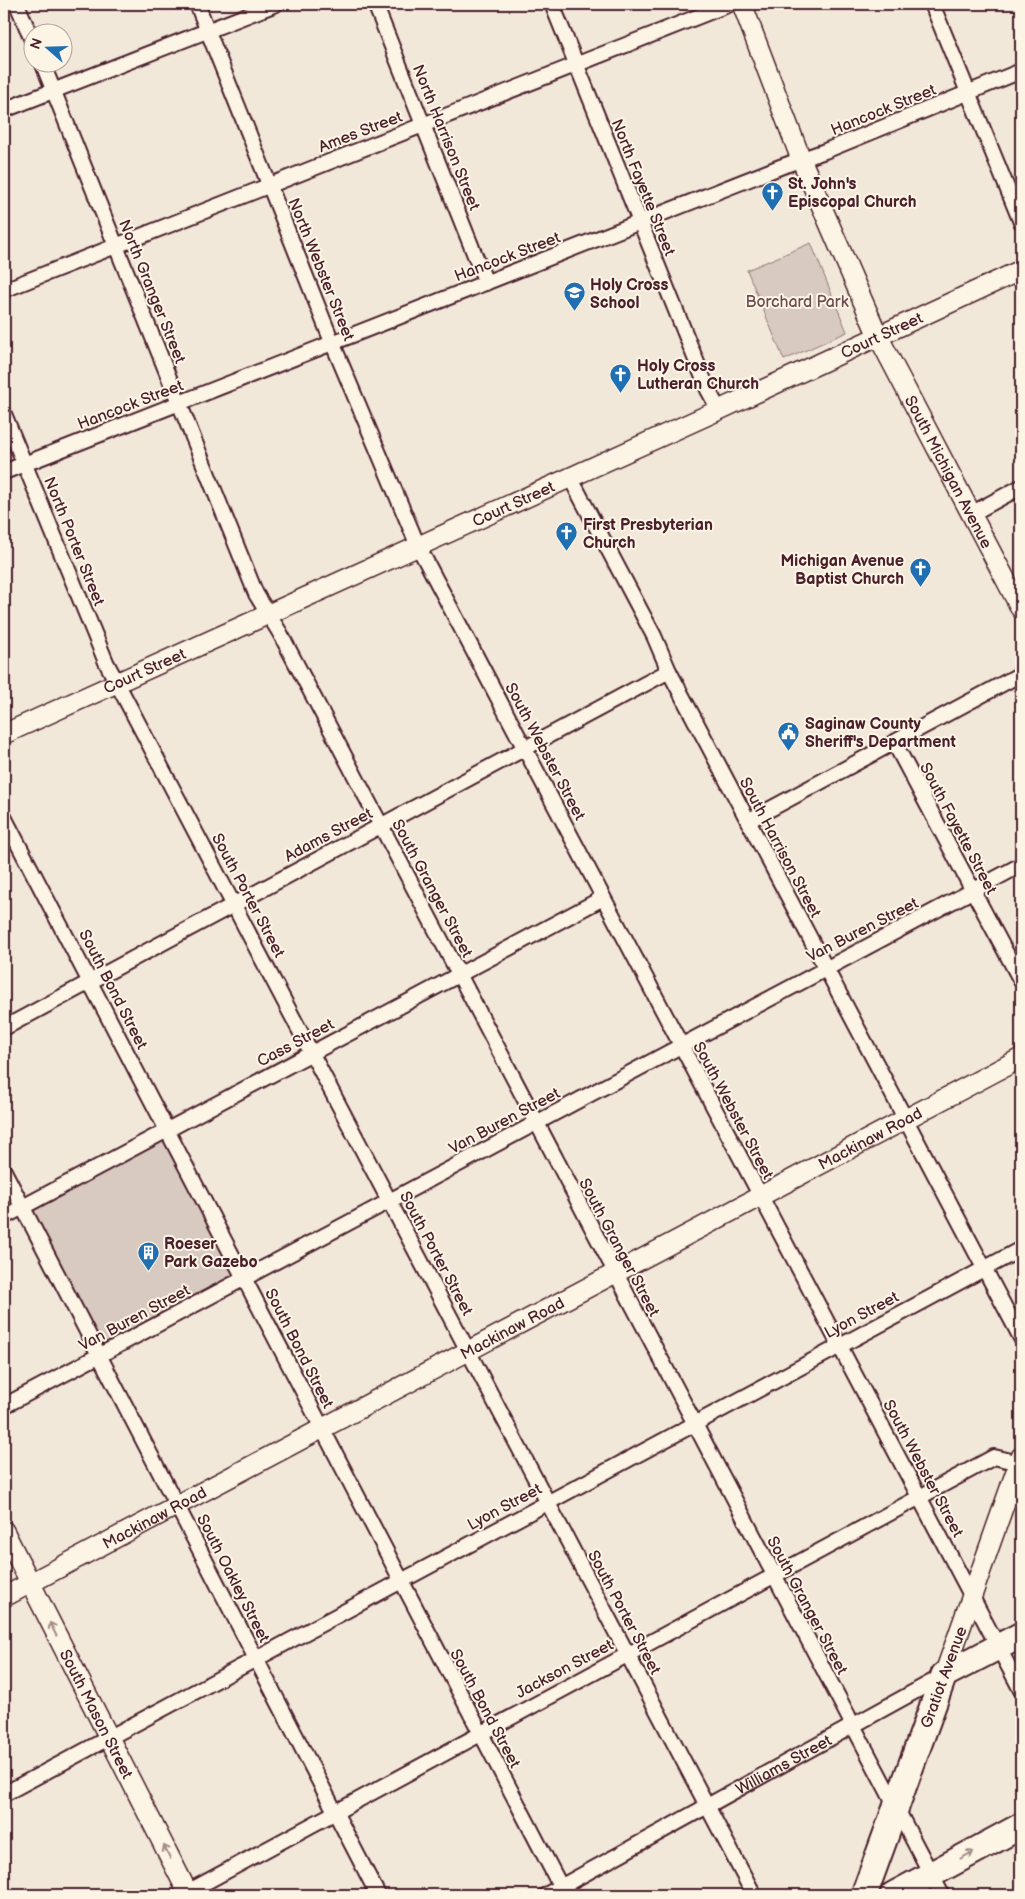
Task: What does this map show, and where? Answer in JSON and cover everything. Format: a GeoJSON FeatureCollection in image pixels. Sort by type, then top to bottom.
{"type":"FeatureCollection","features":[{"type":"Feature","properties":{"kind":"highway","name":"Williams Street"},"geometry":{"type":"LineString","coordinates":[[944,1675],[1021,1636]]}},
{"type":"Feature","properties":{"kind":"highway","name":"Gratiot Avenue"},"geometry":{"type":"LineString","coordinates":[[864,1895],[944,1675]]}},
{"type":"Feature","properties":{"kind":"highway"},"geometry":{"type":"LineString","coordinates":[[893,1895],[936,1885],[1021,1826]]}},
{"type":"Feature","properties":{"kind":"main road","name":"South Michigan Avenue"},"geometry":{"type":"LineString","coordinates":[[742,4],[801,159],[878,336],[1021,609]]}},
{"type":"Feature","properties":{"kind":"main road","name":"Court Street"},"geometry":{"type":"LineString","coordinates":[[4,734],[116,681],[269,614],[719,410],[1021,270]]}},
{"type":"Feature","properties":{"kind":"main road","name":"Mackinaw Road"},"geometry":{"type":"LineString","coordinates":[[4,1597],[1021,1058]]}},
{"type":"Feature","properties":{"kind":"main road","name":"Gratiot Avenue"},"geometry":{"type":"LineString","coordinates":[[944,1675],[1020,1460]]}},
{"type":"Feature","properties":{"kind":"main road","name":"South Mason Street"},"geometry":{"type":"LineString","coordinates":[[4,1531],[186,1894]]}},
{"type":"Feature","properties":{"kind":"street"},"geometry":{"type":"LineString","coordinates":[[18,4],[25,22]]}},
{"type":"Feature","properties":{"kind":"street","name":"North Webster Street"},"geometry":{"type":"LineString","coordinates":[[197,4],[332,342],[418,546]]}},
{"type":"Feature","properties":{"kind":"street"},"geometry":{"type":"LineString","coordinates":[[4,110],[276,4]]}},
{"type":"Feature","properties":{"kind":"street","name":"North Harrison Street"},"geometry":{"type":"LineString","coordinates":[[375,4],[486,283]]}},
{"type":"Feature","properties":{"kind":"street","name":"North Fayette Street"},"geometry":{"type":"LineString","coordinates":[[552,4],[708,390],[719,410]]}},
{"type":"Feature","properties":{"kind":"street","name":"Ames Street"},"geometry":{"type":"LineString","coordinates":[[4,290],[730,4]]}},
{"type":"Feature","properties":{"kind":"street"},"geometry":{"type":"LineString","coordinates":[[932,4],[1021,222]]}},
{"type":"Feature","properties":{"kind":"street","name":"Hancock Street"},"geometry":{"type":"LineString","coordinates":[[4,472],[332,342],[825,151],[1021,71]]}},
{"type":"Feature","properties":{"kind":"street","name":"North Granger Street"},"geometry":{"type":"LineString","coordinates":[[46,72],[256,594],[269,614]]}},
{"type":"Feature","properties":{"kind":"street","name":"North Porter Street"},"geometry":{"type":"LineString","coordinates":[[4,414],[106,662],[116,681]]}},
{"type":"Feature","properties":{"kind":"street","name":"South Harrison Street"},"geometry":{"type":"LineString","coordinates":[[570,477],[654,636],[669,671],[1021,1338]]}},
{"type":"Feature","properties":{"kind":"street"},"geometry":{"type":"LineString","coordinates":[[971,514],[1021,486]]}},
{"type":"Feature","properties":{"kind":"street","name":"South Webster Street"},"geometry":{"type":"LineString","coordinates":[[418,546],[1021,1690]]}},
{"type":"Feature","properties":{"kind":"street","name":"South Granger Street"},"geometry":{"type":"LineString","coordinates":[[269,614],[936,1885]]}},
{"type":"Feature","properties":{"kind":"street","name":"Adams Street"},"geometry":{"type":"LineString","coordinates":[[4,1028],[669,671]]}},
{"type":"Feature","properties":{"kind":"street"},"geometry":{"type":"LineString","coordinates":[[748,821],[895,744],[1021,674]]}},
{"type":"Feature","properties":{"kind":"street","name":"South Porter Street"},"geometry":{"type":"LineString","coordinates":[[116,681],[628,1654],[706,1807],[754,1895]]}},
{"type":"Feature","properties":{"kind":"street","name":"South Fayette Street"},"geometry":{"type":"LineString","coordinates":[[895,744],[1021,982]]}},
{"type":"Feature","properties":{"kind":"street","name":"South Bond Street"},"geometry":{"type":"LineString","coordinates":[[4,818],[91,982],[166,1131],[244,1278],[400,1582],[563,1891]]}},
{"type":"Feature","properties":{"kind":"street","name":"Van Buren Street"},"geometry":{"type":"LineString","coordinates":[[4,1406],[1021,865]]}},
{"type":"Feature","properties":{"kind":"street","name":"Cass Street"},"geometry":{"type":"LineString","coordinates":[[4,1217],[603,898]]}},
{"type":"Feature","properties":{"kind":"street","name":"South Oakley Street"},"geometry":{"type":"LineString","coordinates":[[4,1171],[378,1895]]}},
{"type":"Feature","properties":{"kind":"street","name":"Lyon Street"},"geometry":{"type":"LineString","coordinates":[[4,1794],[1021,1249]]}},
{"type":"Feature","properties":{"kind":"street","name":"Jackson Street"},"geometry":{"type":"LineString","coordinates":[[186,1894],[334,1812],[994,1457],[1020,1460]]}},
{"type":"Feature","properties":{"kind":"street","name":"Williams Street"},"geometry":{"type":"LineString","coordinates":[[546,1895],[563,1891],[706,1807],[944,1675]]}},
{"type":"Feature","properties":{"kind":"green space","name":"Borchard Park"},"geometry":{"type":"Polygon","coordinates":[[[811,243],[847,332],[784,360],[747,270],[811,243]]]}},
{"type":"Feature","properties":{"kind":"green space"},"geometry":{"type":"Polygon","coordinates":[[[163,1140],[235,1274],[101,1345],[32,1212],[163,1140]]]}},
{"type":"Feature","properties":{"kind":"place","name":"St. John's Episcopal Church"},"geometry":{"type":"Point","coordinates":[772,211]}},
{"type":"Feature","properties":{"kind":"place","name":"Holy Cross School"},"geometry":{"type":"Point","coordinates":[574,312]}},
{"type":"Feature","properties":{"kind":"place","name":"Holy Cross Lutheran Church"},"geometry":{"type":"Point","coordinates":[621,393]}},
{"type":"Feature","properties":{"kind":"place","name":"First Presbyterian Church"},"geometry":{"type":"Point","coordinates":[567,552]}},
{"type":"Feature","properties":{"kind":"place","name":"Michigan Avenue Baptist Church"},"geometry":{"type":"Point","coordinates":[920,588]}},
{"type":"Feature","properties":{"kind":"place","name":"Saginaw County Sheriff's Department"},"geometry":{"type":"Point","coordinates":[789,751]}},
{"type":"Feature","properties":{"kind":"place","name":"Roeser Park Gazebo"},"geometry":{"type":"Point","coordinates":[148,1271]}}]}
